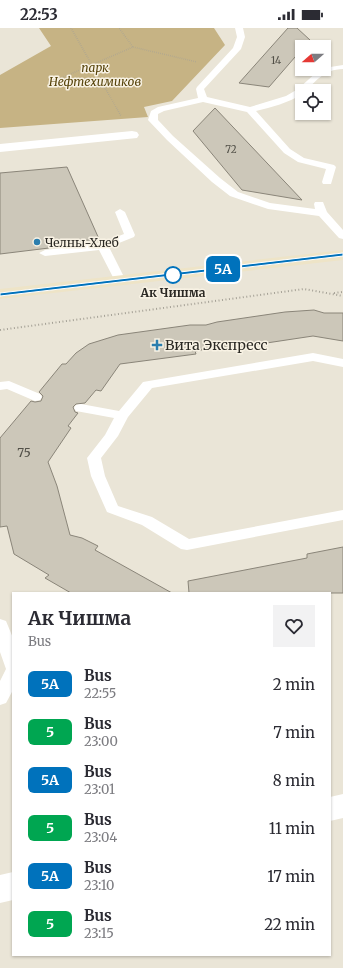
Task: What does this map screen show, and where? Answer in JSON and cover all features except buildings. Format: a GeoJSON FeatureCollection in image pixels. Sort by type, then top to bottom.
{"type":"FeatureCollection","features":[{"type":"Feature","properties":{"kind":"street"},"geometry":{"type":"LineString","coordinates":[[0,148],[132,134]]}},
{"type":"Feature","properties":{"kind":"street"},"geometry":{"type":"LineString","coordinates":[[0,294],[343,255]]}},
{"type":"Feature","properties":{"kind":"street"},"geometry":{"type":"LineString","coordinates":[[331,809],[343,806]]}},
{"type":"Feature","properties":{"kind":"street"},"geometry":{"type":"LineString","coordinates":[[0,889],[12,886]]}},
{"type":"Feature","properties":{"kind":"lane"},"geometry":{"type":"LineString","coordinates":[[203,100],[200,89],[237,50],[241,37],[239,28]]}},
{"type":"Feature","properties":{"kind":"lane"},"geometry":{"type":"LineString","coordinates":[[343,67],[335,67],[319,72],[296,94],[276,104],[250,110],[203,100],[161,109],[154,113],[153,120],[170,138],[234,194],[268,206],[320,208],[343,236]]}},
{"type":"Feature","properties":{"kind":"lane"},"geometry":{"type":"LineString","coordinates":[[250,110],[287,151],[301,160],[331,167],[343,168]]}},
{"type":"Feature","properties":{"kind":"lane"},"geometry":{"type":"LineString","coordinates":[[327,182],[331,167]]}},
{"type":"Feature","properties":{"kind":"lane"},"geometry":{"type":"LineString","coordinates":[[45,253],[103,246],[130,235],[120,212]]}},
{"type":"Feature","properties":{"kind":"lane"},"geometry":{"type":"LineString","coordinates":[[103,246],[120,281]]}},
{"type":"Feature","properties":{"kind":"lane"},"geometry":{"type":"LineString","coordinates":[[343,363],[313,357],[148,385],[122,416],[111,436],[94,458],[98,476],[112,509],[147,522],[187,544],[343,515]]}},
{"type":"Feature","properties":{"kind":"lane"},"geometry":{"type":"LineString","coordinates":[[0,386],[9,385],[35,397]]}},
{"type":"Feature","properties":{"kind":"lane"},"geometry":{"type":"LineString","coordinates":[[81,408],[122,416]]}},
{"type":"Feature","properties":{"kind":"lane"},"geometry":{"type":"LineString","coordinates":[[0,625],[12,662]]}},
{"type":"Feature","properties":{"kind":"lane"},"geometry":{"type":"LineString","coordinates":[[0,698],[12,675]]}},
{"type":"Feature","properties":{"kind":"path"},"geometry":{"type":"LineString","coordinates":[[70,28],[132,134]]}},
{"type":"Feature","properties":{"kind":"path"},"geometry":{"type":"LineString","coordinates":[[119,28],[133,47]]}},
{"type":"Feature","properties":{"kind":"path"},"geometry":{"type":"LineString","coordinates":[[105,88],[59,79],[133,47],[219,68]]}},
{"type":"Feature","properties":{"kind":"path"},"geometry":{"type":"LineString","coordinates":[[0,330],[304,288],[343,296]]}},
{"type":"Feature","properties":{"kind":"path"},"geometry":{"type":"LineString","coordinates":[[332,294],[343,292]]}},
{"type":"Feature","properties":{"kind":"green space","name":"парк Нефтехимиков"},"geometry":{"type":"Polygon","coordinates":[[[39,28],[214,28],[225,45],[172,101],[144,107],[148,117],[0,128],[0,75],[51,46],[39,28]]]}},
{"type":"Feature","properties":{"kind":"bus line","name":"5А"},"geometry":{"type":"LineString","coordinates":[[0,294],[343,255]]}},
{"type":"Feature","properties":{"kind":"place","name":"Челны-Хлеб"},"geometry":{"type":"Point","coordinates":[37,242]}},
{"type":"Feature","properties":{"kind":"place","name":"Ак Чишма"},"geometry":{"type":"Point","coordinates":[173,275]}},
{"type":"Feature","properties":{"kind":"place","name":"Вита Экспресс"},"geometry":{"type":"Point","coordinates":[157,345]}}]}
